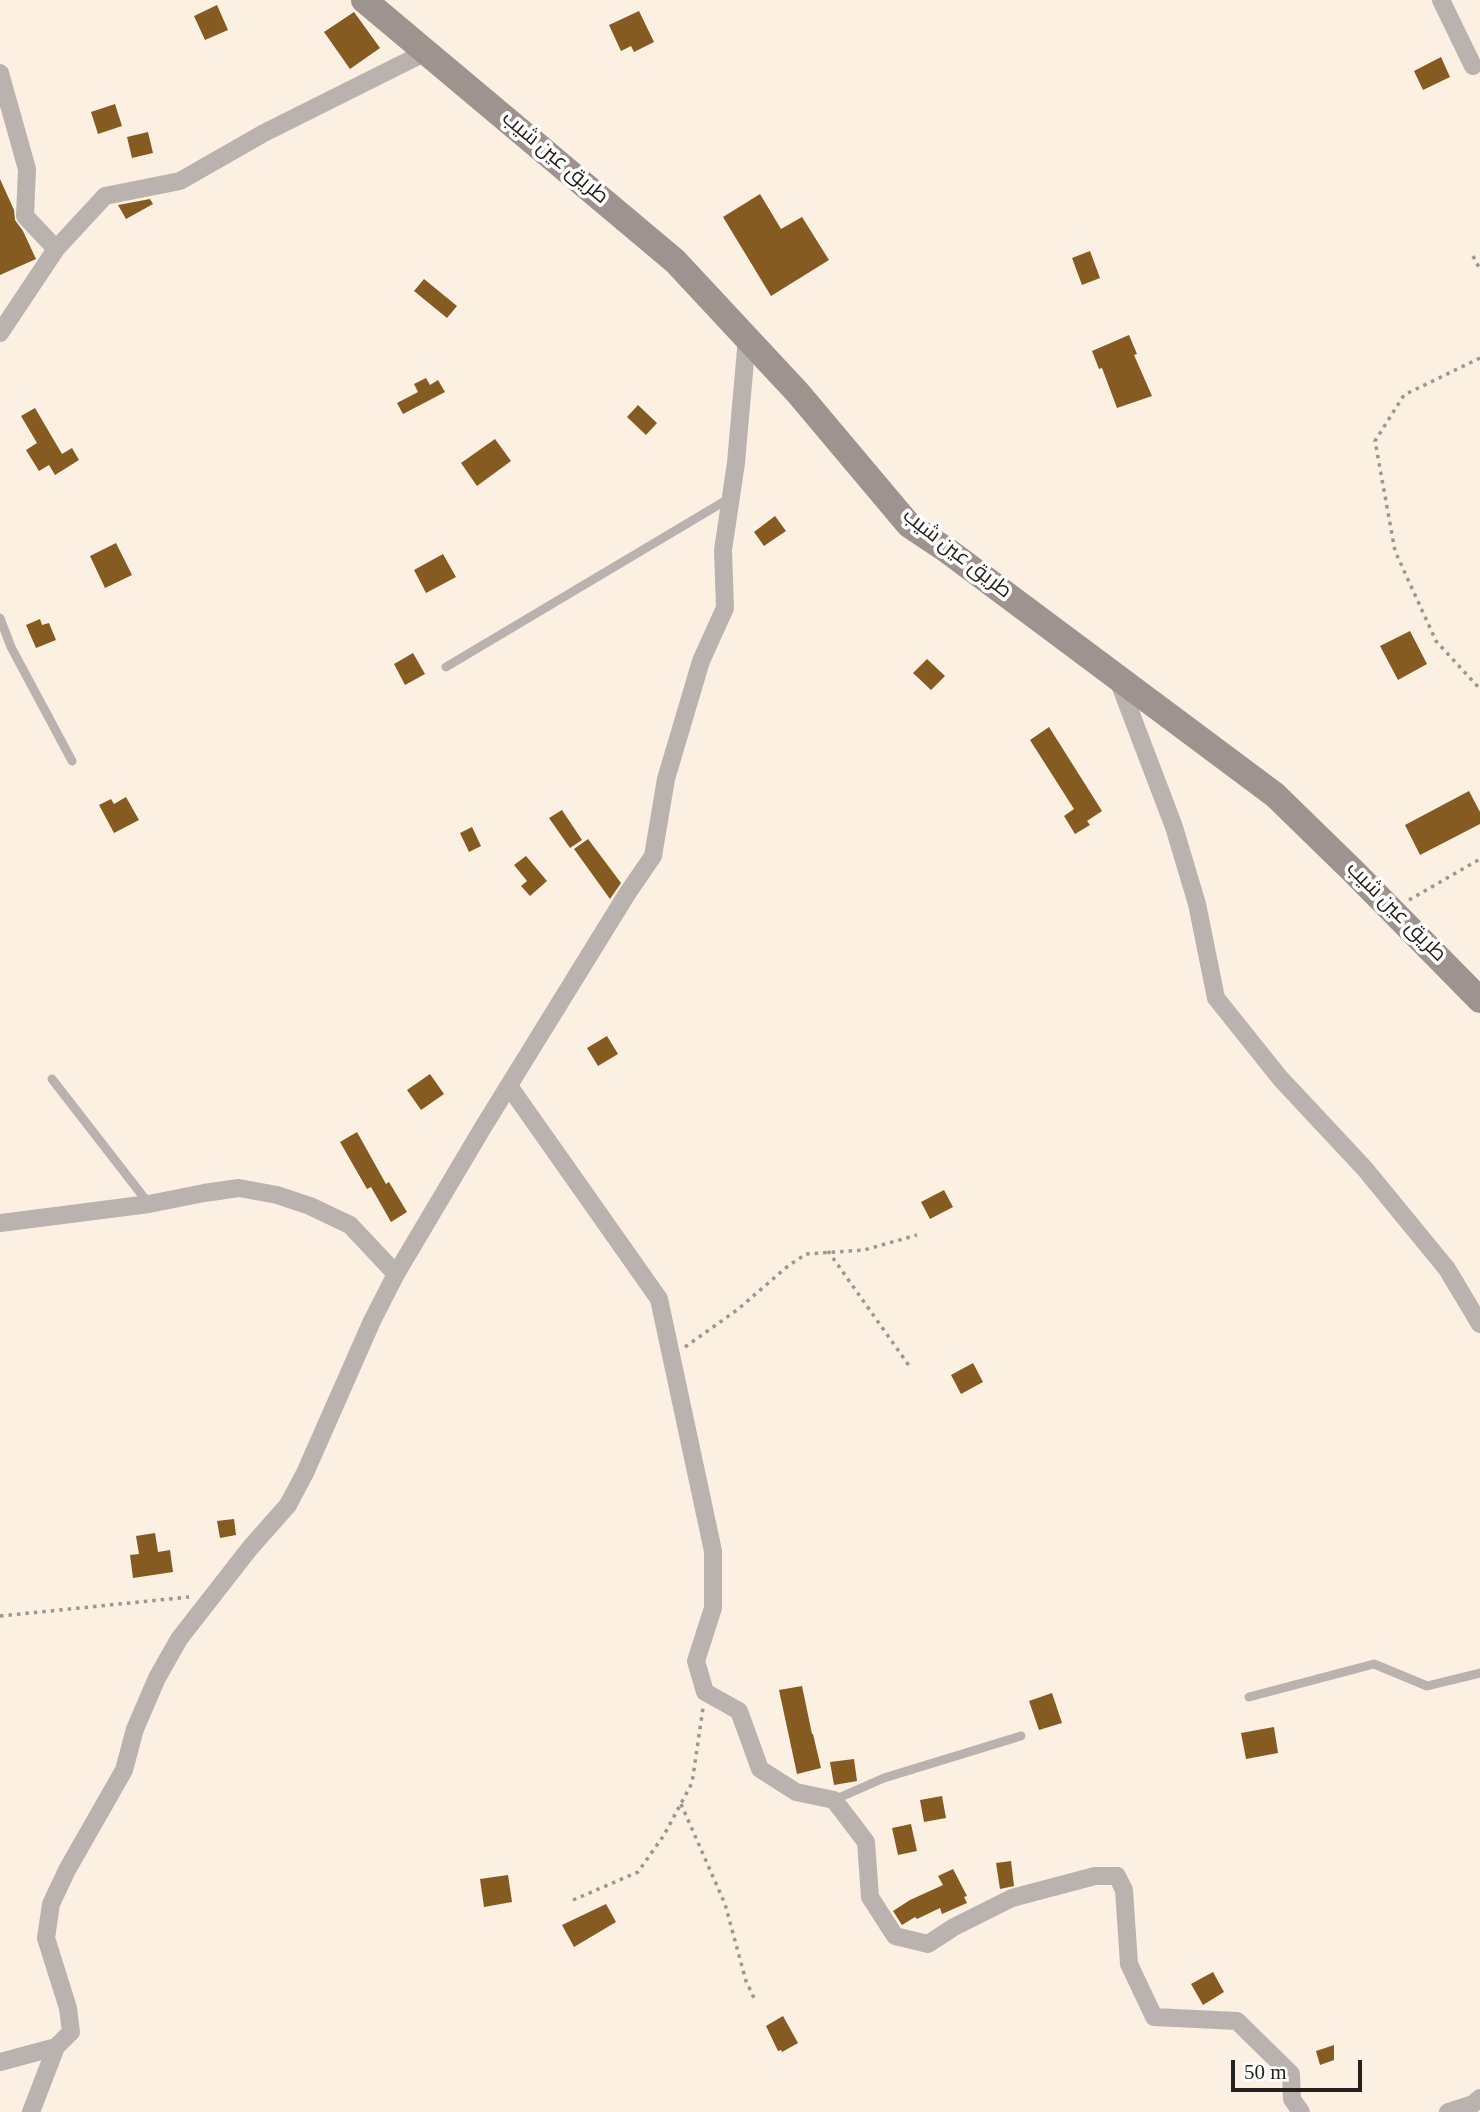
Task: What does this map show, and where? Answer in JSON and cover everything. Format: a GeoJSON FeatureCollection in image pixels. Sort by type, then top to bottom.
{"type":"FeatureCollection","features":[{"type":"Feature","properties":{"kind":"main road","name":"طريق عين شيب"},"geometry":{"type":"LineString","coordinates":[[364,0],[675,261],[798,393],[909,524],[1275,795],[1480,1000]]}},
{"type":"Feature","properties":{"kind":"street"},"geometry":{"type":"LineString","coordinates":[[1441,0],[1473,66]]}},
{"type":"Feature","properties":{"kind":"street"},"geometry":{"type":"LineString","coordinates":[[0,333],[56,249],[105,196],[180,181],[264,133],[426,52]]}},
{"type":"Feature","properties":{"kind":"street"},"geometry":{"type":"LineString","coordinates":[[0,74],[27,169],[25,216],[56,249]]}},
{"type":"Feature","properties":{"kind":"street"},"geometry":{"type":"LineString","coordinates":[[31,2112],[56,2047],[71,2032],[68,2008],[46,1938],[51,1904],[67,1870],[124,1770],[135,1729],[157,1678],[179,1639],[288,1505],[396,1274],[627,894],[653,856],[666,779],[701,661],[725,608],[723,550],[736,463],[747,338]]}},
{"type":"Feature","properties":{"kind":"street"},"geometry":{"type":"LineString","coordinates":[[1117,677],[1174,827],[1197,904],[1216,998],[1280,1078],[1365,1169],[1447,1269],[1480,1324]]}},
{"type":"Feature","properties":{"kind":"street"},"geometry":{"type":"LineString","coordinates":[[509,1086],[659,1298],[713,1551],[712,1608],[696,1661],[705,1692],[739,1711],[760,1769],[796,1792],[834,1800],[866,1842],[870,1897],[895,1936],[928,1944],[954,1927],[1012,1898],[1095,1876],[1117,1876],[1124,1890],[1129,1964],[1154,2017],[1237,2021],[1291,2074],[1292,2099],[1301,2112]]}},
{"type":"Feature","properties":{"kind":"street"},"geometry":{"type":"LineString","coordinates":[[0,1223],[149,1204],[204,1192],[239,1188],[277,1195],[310,1206],[350,1225],[396,1274]]}},
{"type":"Feature","properties":{"kind":"street"},"geometry":{"type":"LineString","coordinates":[[0,2062],[56,2047]]}},
{"type":"Feature","properties":{"kind":"street"},"geometry":{"type":"LineString","coordinates":[[1448,2112],[1473,2104],[1480,2098]]}},
{"type":"Feature","properties":{"kind":"lane"},"geometry":{"type":"LineString","coordinates":[[446,667],[731,498]]}},
{"type":"Feature","properties":{"kind":"lane"},"geometry":{"type":"LineString","coordinates":[[0,618],[11,647],[72,761]]}},
{"type":"Feature","properties":{"kind":"lane"},"geometry":{"type":"LineString","coordinates":[[52,1079],[149,1204]]}},
{"type":"Feature","properties":{"kind":"lane"},"geometry":{"type":"LineString","coordinates":[[1249,1697],[1374,1664],[1427,1686],[1480,1673]]}},
{"type":"Feature","properties":{"kind":"lane"},"geometry":{"type":"LineString","coordinates":[[834,1800],[884,1778],[1021,1736]]}},
{"type":"Feature","properties":{"kind":"path"},"geometry":{"type":"LineString","coordinates":[[1473,256],[1480,269]]}},
{"type":"Feature","properties":{"kind":"path"},"geometry":{"type":"LineString","coordinates":[[1480,358],[1404,395],[1375,441],[1395,551],[1436,641],[1480,689]]}},
{"type":"Feature","properties":{"kind":"path"},"geometry":{"type":"LineString","coordinates":[[1392,910],[1480,859]]}},
{"type":"Feature","properties":{"kind":"path"},"geometry":{"type":"LineString","coordinates":[[672,1357],[737,1310],[806,1254],[864,1250],[917,1235]]}},
{"type":"Feature","properties":{"kind":"path"},"geometry":{"type":"LineString","coordinates":[[828,1251],[910,1367]]}},
{"type":"Feature","properties":{"kind":"path"},"geometry":{"type":"LineString","coordinates":[[0,1616],[214,1595]]}},
{"type":"Feature","properties":{"kind":"path"},"geometry":{"type":"LineString","coordinates":[[573,1900],[638,1872],[664,1835],[692,1783],[705,1692]]}},
{"type":"Feature","properties":{"kind":"path"},"geometry":{"type":"LineString","coordinates":[[681,1804],[725,1904],[746,1981],[754,1998]]}},
{"type":"Feature","properties":{"kind":"building"},"geometry":{"type":"Polygon","coordinates":[[[217,5],[228,30],[205,40],[194,16],[217,5]]]}},
{"type":"Feature","properties":{"kind":"building"},"geometry":{"type":"Polygon","coordinates":[[[639,11],[654,42],[634,52],[631,46],[621,51],[609,25],[639,11]]]}},
{"type":"Feature","properties":{"kind":"building"},"geometry":{"type":"Polygon","coordinates":[[[354,12],[380,48],[350,69],[324,32],[354,12]]]}},
{"type":"Feature","properties":{"kind":"building"},"geometry":{"type":"Polygon","coordinates":[[[1441,57],[1450,77],[1423,90],[1414,71],[1441,57]]]}},
{"type":"Feature","properties":{"kind":"building"},"geometry":{"type":"Polygon","coordinates":[[[115,104],[122,126],[98,134],[91,112],[115,104]]]}},
{"type":"Feature","properties":{"kind":"building"},"geometry":{"type":"Polygon","coordinates":[[[148,132],[153,153],[132,158],[127,137],[148,132]]]}},
{"type":"Feature","properties":{"kind":"building"},"geometry":{"type":"Polygon","coordinates":[[[0,179],[14,210],[15,220],[36,259],[0,275],[0,179]]]}},
{"type":"Feature","properties":{"kind":"building"},"geometry":{"type":"Polygon","coordinates":[[[760,194],[781,229],[802,217],[829,260],[771,296],[723,217],[760,194]]]}},
{"type":"Feature","properties":{"kind":"building"},"geometry":{"type":"Polygon","coordinates":[[[150,199],[153,204],[126,219],[118,205],[150,199]]]}},
{"type":"Feature","properties":{"kind":"building"},"geometry":{"type":"Polygon","coordinates":[[[1090,251],[1100,278],[1082,285],[1072,258],[1090,251]]]}},
{"type":"Feature","properties":{"kind":"building"},"geometry":{"type":"Polygon","coordinates":[[[424,279],[457,306],[447,318],[414,291],[424,279]]]}},
{"type":"Feature","properties":{"kind":"building"},"geometry":{"type":"Polygon","coordinates":[[[1129,335],[1137,354],[1134,355],[1152,396],[1117,408],[1102,368],[1099,369],[1092,351],[1129,335]]]}},
{"type":"Feature","properties":{"kind":"building"},"geometry":{"type":"Polygon","coordinates":[[[426,378],[430,385],[438,380],[445,392],[403,414],[397,403],[418,392],[414,384],[426,378]]]}},
{"type":"Feature","properties":{"kind":"building"},"geometry":{"type":"Polygon","coordinates":[[[638,405],[657,423],[646,435],[627,417],[638,405]]]}},
{"type":"Feature","properties":{"kind":"building"},"geometry":{"type":"Polygon","coordinates":[[[35,408],[62,454],[72,448],[79,460],[55,475],[49,465],[39,471],[26,450],[37,443],[21,416],[35,408]]]}},
{"type":"Feature","properties":{"kind":"building"},"geometry":{"type":"Polygon","coordinates":[[[495,439],[511,461],[477,486],[461,463],[495,439]]]}},
{"type":"Feature","properties":{"kind":"building"},"geometry":{"type":"Polygon","coordinates":[[[775,516],[786,531],[764,546],[754,532],[775,516]]]}},
{"type":"Feature","properties":{"kind":"building"},"geometry":{"type":"Polygon","coordinates":[[[116,543],[132,575],[105,588],[90,556],[116,543]]]}},
{"type":"Feature","properties":{"kind":"building"},"geometry":{"type":"Polygon","coordinates":[[[443,554],[456,577],[426,593],[414,570],[443,554]]]}},
{"type":"Feature","properties":{"kind":"building"},"geometry":{"type":"Polygon","coordinates":[[[40,619],[42,625],[49,623],[56,640],[36,648],[26,625],[40,619]]]}},
{"type":"Feature","properties":{"kind":"building"},"geometry":{"type":"Polygon","coordinates":[[[1410,631],[1427,664],[1398,680],[1380,646],[1410,631]]]}},
{"type":"Feature","properties":{"kind":"building"},"geometry":{"type":"Polygon","coordinates":[[[413,653],[425,674],[405,685],[394,664],[413,653]]]}},
{"type":"Feature","properties":{"kind":"building"},"geometry":{"type":"Polygon","coordinates":[[[927,659],[945,676],[931,690],[913,673],[927,659]]]}},
{"type":"Feature","properties":{"kind":"building"},"geometry":{"type":"Polygon","coordinates":[[[1049,727],[1102,811],[1087,821],[1090,825],[1075,834],[1064,816],[1074,809],[1030,740],[1049,727]]]}},
{"type":"Feature","properties":{"kind":"building"},"geometry":{"type":"Polygon","coordinates":[[[1469,791],[1480,812],[1480,824],[1420,855],[1405,825],[1469,791]]]}},
{"type":"Feature","properties":{"kind":"building"},"geometry":{"type":"Polygon","coordinates":[[[126,797],[139,820],[114,833],[99,805],[111,799],[114,804],[126,797]]]}},
{"type":"Feature","properties":{"kind":"building"},"geometry":{"type":"Polygon","coordinates":[[[562,810],[582,840],[570,848],[549,818],[562,810]]]}},
{"type":"Feature","properties":{"kind":"building"},"geometry":{"type":"Polygon","coordinates":[[[472,827],[481,846],[469,852],[460,833],[472,827]]]}},
{"type":"Feature","properties":{"kind":"building"},"geometry":{"type":"Polygon","coordinates":[[[588,839],[621,883],[610,899],[574,849],[588,839]]]}},
{"type":"Feature","properties":{"kind":"building"},"geometry":{"type":"Polygon","coordinates":[[[526,856],[547,881],[530,896],[521,886],[527,881],[514,865],[526,856]]]}},
{"type":"Feature","properties":{"kind":"building"},"geometry":{"type":"Polygon","coordinates":[[[607,1036],[618,1054],[598,1066],[587,1048],[607,1036]]]}},
{"type":"Feature","properties":{"kind":"building"},"geometry":{"type":"Polygon","coordinates":[[[430,1074],[444,1094],[421,1110],[407,1090],[430,1074]]]}},
{"type":"Feature","properties":{"kind":"building"},"geometry":{"type":"Polygon","coordinates":[[[357,1132],[386,1184],[389,1182],[407,1212],[391,1222],[371,1187],[367,1189],[340,1142],[357,1132]]]}},
{"type":"Feature","properties":{"kind":"building"},"geometry":{"type":"Polygon","coordinates":[[[944,1190],[953,1207],[930,1219],[921,1202],[944,1190]]]}},
{"type":"Feature","properties":{"kind":"building"},"geometry":{"type":"Polygon","coordinates":[[[973,1363],[983,1382],[961,1394],[951,1375],[973,1363]]]}},
{"type":"Feature","properties":{"kind":"building"},"geometry":{"type":"Polygon","coordinates":[[[234,1519],[236,1535],[220,1538],[217,1521],[234,1519]]]}},
{"type":"Feature","properties":{"kind":"building"},"geometry":{"type":"Polygon","coordinates":[[[155,1533],[158,1552],[170,1550],[173,1572],[133,1578],[130,1555],[139,1554],[136,1536],[155,1533]]]}},
{"type":"Feature","properties":{"kind":"building"},"geometry":{"type":"Polygon","coordinates":[[[802,1686],[821,1768],[797,1774],[779,1690],[802,1686]]]}},
{"type":"Feature","properties":{"kind":"building"},"geometry":{"type":"Polygon","coordinates":[[[1052,1693],[1062,1723],[1039,1730],[1029,1701],[1052,1693]]]}},
{"type":"Feature","properties":{"kind":"building"},"geometry":{"type":"Polygon","coordinates":[[[1274,1727],[1278,1753],[1246,1759],[1241,1733],[1274,1727]]]}},
{"type":"Feature","properties":{"kind":"building"},"geometry":{"type":"Polygon","coordinates":[[[854,1759],[857,1781],[834,1785],[830,1762],[854,1759]]]}},
{"type":"Feature","properties":{"kind":"building"},"geometry":{"type":"Polygon","coordinates":[[[942,1796],[946,1818],[924,1822],[920,1800],[942,1796]]]}},
{"type":"Feature","properties":{"kind":"building"},"geometry":{"type":"Polygon","coordinates":[[[911,1824],[917,1851],[898,1855],[892,1828],[911,1824]]]}},
{"type":"Feature","properties":{"kind":"building"},"geometry":{"type":"Polygon","coordinates":[[[1011,1861],[1014,1886],[1000,1889],[996,1863],[1011,1861]]]}},
{"type":"Feature","properties":{"kind":"building"},"geometry":{"type":"Polygon","coordinates":[[[953,1869],[967,1896],[964,1897],[967,1903],[942,1914],[940,1908],[902,1925],[893,1911],[943,1885],[938,1876],[953,1869]]]}},
{"type":"Feature","properties":{"kind":"building"},"geometry":{"type":"Polygon","coordinates":[[[508,1875],[512,1902],[484,1907],[480,1879],[508,1875]]]}},
{"type":"Feature","properties":{"kind":"building"},"geometry":{"type":"Polygon","coordinates":[[[606,1904],[616,1922],[574,1947],[562,1925],[606,1904]]]}},
{"type":"Feature","properties":{"kind":"building"},"geometry":{"type":"Polygon","coordinates":[[[1213,1972],[1224,1992],[1203,2005],[1191,1984],[1213,1972]]]}},
{"type":"Feature","properties":{"kind":"building"},"geometry":{"type":"Polygon","coordinates":[[[783,2016],[798,2043],[782,2052],[778,2051],[766,2026],[783,2016]]]}},
{"type":"Feature","properties":{"kind":"building"},"geometry":{"type":"Polygon","coordinates":[[[1334,2045],[1334,2060],[1320,2065],[1316,2051],[1334,2045]]]}}]}
